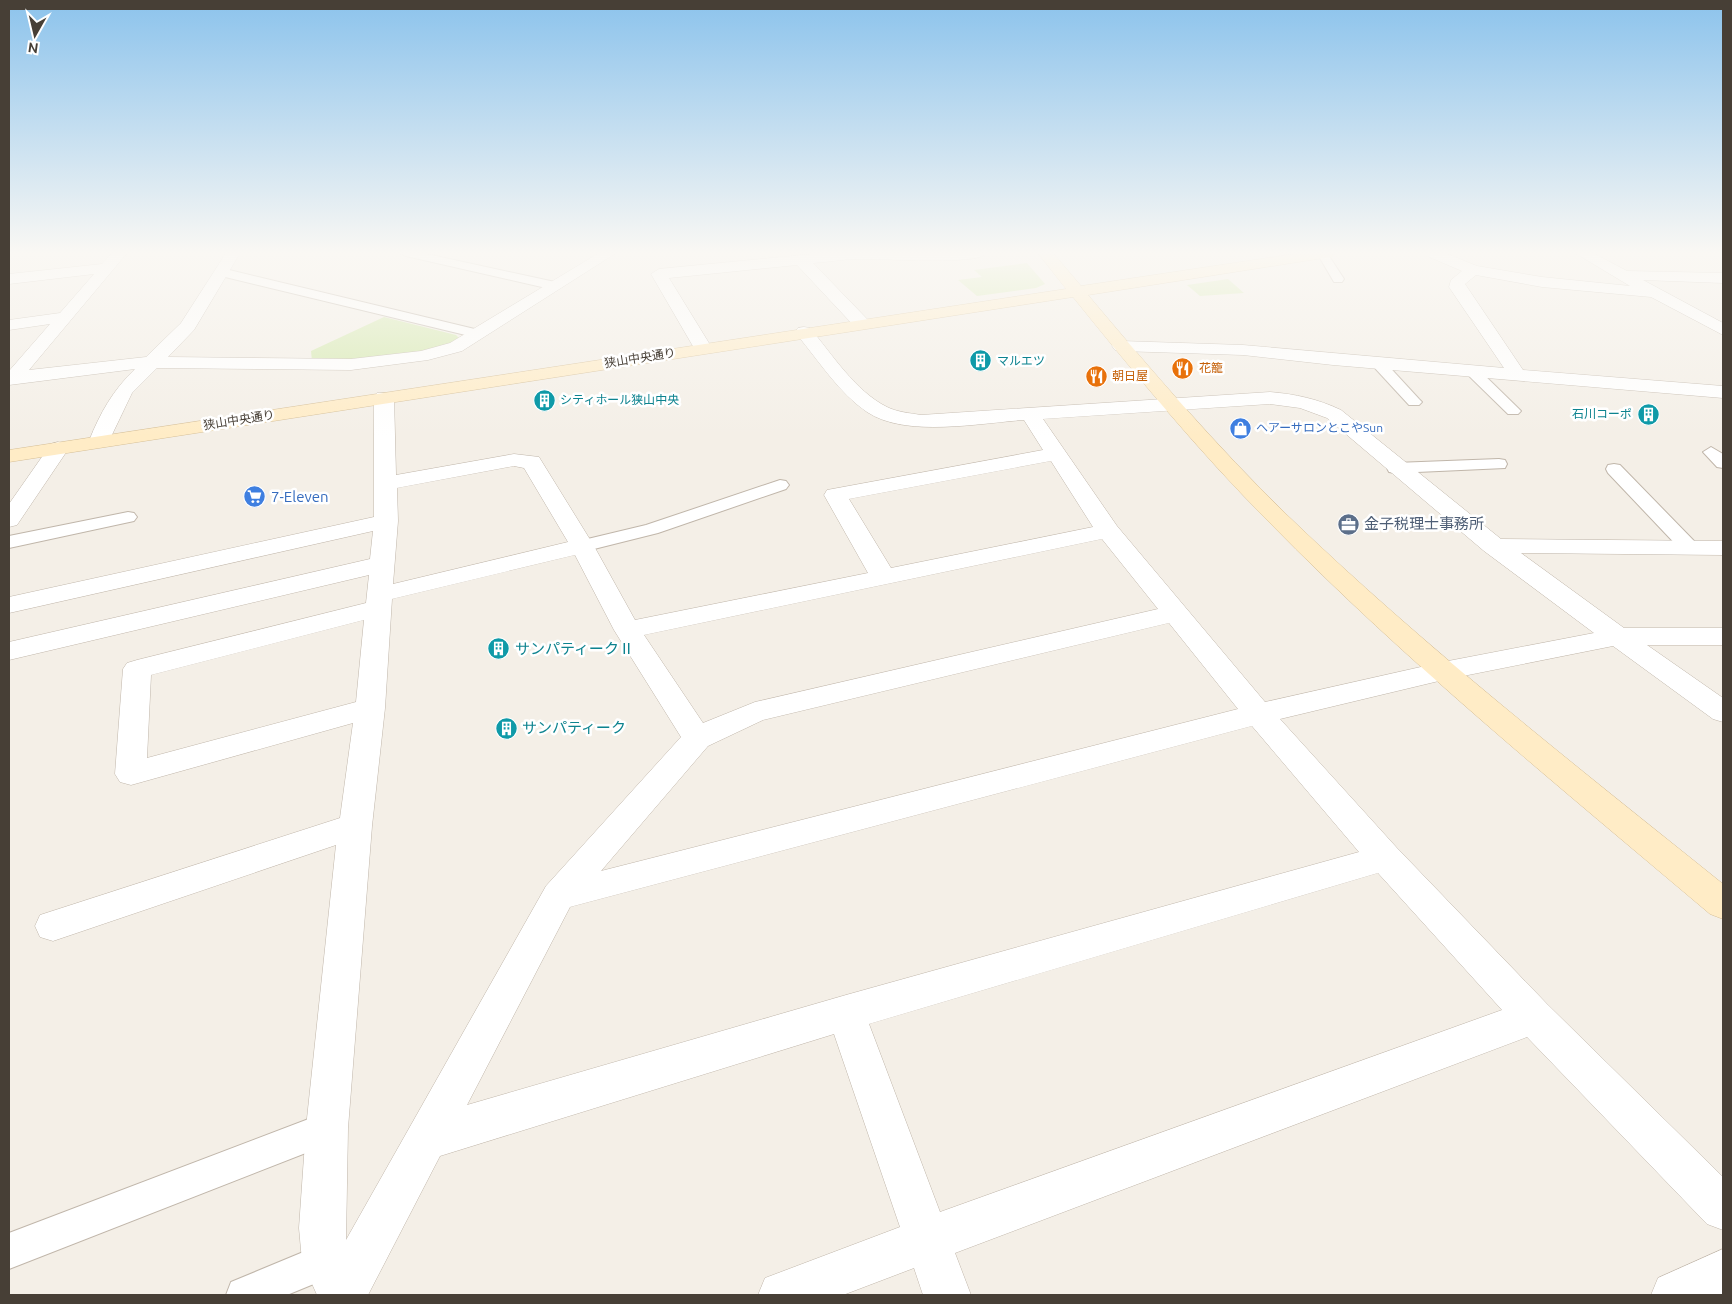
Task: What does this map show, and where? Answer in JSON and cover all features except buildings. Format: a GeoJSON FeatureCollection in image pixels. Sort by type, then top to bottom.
{"type":"FeatureCollection","features":[{"type":"Feature","properties":{"kind":"street"},"geometry":{"type":"LineString","coordinates":[[10,379],[67,314]]}},
{"type":"Feature","properties":{"kind":"street"},"geometry":{"type":"LineString","coordinates":[[99,441],[108,419],[124,390],[188,326],[195,314]]}},
{"type":"Feature","properties":{"kind":"street"},"geometry":{"type":"LineString","coordinates":[[10,379],[151,362],[333,366],[383,362],[434,354],[456,347],[510,314]]}},
{"type":"Feature","properties":{"kind":"street"},"geometry":{"type":"LineString","coordinates":[[683,314],[703,348]]}},
{"type":"Feature","properties":{"kind":"street"},"geometry":{"type":"LineString","coordinates":[[852,314],[862,324]]}},
{"type":"Feature","properties":{"kind":"street","name":"狭山中央通り"},"geometry":{"type":"LineString","coordinates":[[9,456],[930,314]]}},
{"type":"Feature","properties":{"kind":"street"},"geometry":{"type":"LineString","coordinates":[[1095,314],[1172,405],[1277,516],[1443,671],[1723,904]]}},
{"type":"Feature","properties":{"kind":"street"},"geometry":{"type":"LineString","coordinates":[[1475,314],[1516,373]]}},
{"type":"Feature","properties":{"kind":"street"},"geometry":{"type":"LineString","coordinates":[[1697,314],[1720,326]]}},
{"type":"Feature","properties":{"kind":"street"},"geometry":{"type":"LineString","coordinates":[[9,325],[64,317]]}},
{"type":"Feature","properties":{"kind":"street"},"geometry":{"type":"LineString","coordinates":[[804,332],[862,398],[874,408],[892,416],[921,421],[1270,398],[1307,402],[1334,414],[1395,468],[1493,546],[1723,712]]}},
{"type":"Feature","properties":{"kind":"street"},"geometry":{"type":"LineString","coordinates":[[1121,346],[1243,350],[1378,364],[1516,373],[1723,392]]}},
{"type":"Feature","properties":{"kind":"street"},"geometry":{"type":"LineString","coordinates":[[336,1284],[322,1228],[327,1128],[355,826],[370,708],[386,521],[384,397]]}},
{"type":"Feature","properties":{"kind":"street"},"geometry":{"type":"LineString","coordinates":[[1030,414],[1108,531],[1259,714],[1385,858],[1533,1017],[1723,1208]]}},
{"type":"Feature","properties":{"kind":"street"},"geometry":{"type":"LineString","coordinates":[[9,520],[58,448]]}},
{"type":"Feature","properties":{"kind":"street"},"geometry":{"type":"LineString","coordinates":[[883,576],[835,495],[1056,454]]}},
{"type":"Feature","properties":{"kind":"street"},"geometry":{"type":"LineString","coordinates":[[385,484],[525,460],[531,462],[582,546],[627,630],[697,738]]}},
{"type":"Feature","properties":{"kind":"street"},"geometry":{"type":"LineString","coordinates":[[9,606],[386,521]]}},
{"type":"Feature","properties":{"kind":"street"},"geometry":{"type":"LineString","coordinates":[[627,630],[1108,531]]}},
{"type":"Feature","properties":{"kind":"street"},"geometry":{"type":"LineString","coordinates":[[370,708],[131,774],[137,669],[582,546]]}},
{"type":"Feature","properties":{"kind":"street"},"geometry":{"type":"LineString","coordinates":[[1493,546],[1723,548]]}},
{"type":"Feature","properties":{"kind":"street"},"geometry":{"type":"LineString","coordinates":[[9,651],[382,564]]}},
{"type":"Feature","properties":{"kind":"street"},"geometry":{"type":"LineString","coordinates":[[336,1284],[428,1138],[558,896],[697,738],[756,712],[1176,613]]}},
{"type":"Feature","properties":{"kind":"street"},"geometry":{"type":"LineString","coordinates":[[558,896],[1259,714],[1443,671],[1617,637],[1723,636]]}},
{"type":"Feature","properties":{"kind":"street"},"geometry":{"type":"LineString","coordinates":[[53,926],[355,826]]}},
{"type":"Feature","properties":{"kind":"street"},"geometry":{"type":"LineString","coordinates":[[428,1138],[846,1013],[1385,858]]}},
{"type":"Feature","properties":{"kind":"street"},"geometry":{"type":"LineString","coordinates":[[846,1013],[947,1295]]}},
{"type":"Feature","properties":{"kind":"street"},"geometry":{"type":"LineString","coordinates":[[782,1295],[1533,1017]]}},
{"type":"Feature","properties":{"kind":"street"},"geometry":{"type":"LineString","coordinates":[[1675,1295],[1723,1272]]}},
{"type":"Feature","properties":{"kind":"lane"},"geometry":{"type":"LineString","coordinates":[[394,314],[478,334]]}},
{"type":"Feature","properties":{"kind":"lane"},"geometry":{"type":"LineString","coordinates":[[1378,364],[1414,402]]}},
{"type":"Feature","properties":{"kind":"lane"},"geometry":{"type":"LineString","coordinates":[[1472,371],[1513,411]]}},
{"type":"Feature","properties":{"kind":"lane"},"geometry":{"type":"LineString","coordinates":[[1711,452],[1723,463]]}},
{"type":"Feature","properties":{"kind":"lane"},"geometry":{"type":"LineString","coordinates":[[1395,468],[1499,464]]}},
{"type":"Feature","properties":{"kind":"lane"},"geometry":{"type":"LineString","coordinates":[[1614,469],[1689,547]]}},
{"type":"Feature","properties":{"kind":"lane"},"geometry":{"type":"LineString","coordinates":[[582,546],[652,529],[780,485]]}},
{"type":"Feature","properties":{"kind":"lane"},"geometry":{"type":"LineString","coordinates":[[9,542],[128,517]]}},
{"type":"Feature","properties":{"kind":"lane"},"geometry":{"type":"LineString","coordinates":[[9,1251],[327,1128]]}},
{"type":"Feature","properties":{"kind":"lane"},"geometry":{"type":"LineString","coordinates":[[244,1295],[336,1284]]}},
{"type":"Feature","properties":{"kind":"green space"},"geometry":{"type":"Polygon","coordinates":[[[384,317],[456,335],[459,338],[429,351],[410,354],[367,359],[312,361],[311,351],[384,317]]]}},
{"type":"Feature","properties":{"kind":"place","name":"マルエツ"},"geometry":{"type":"Point","coordinates":[981,361]}},
{"type":"Feature","properties":{"kind":"place","name":"花籠"},"geometry":{"type":"Point","coordinates":[1183,368]}},
{"type":"Feature","properties":{"kind":"place","name":"朝日屋"},"geometry":{"type":"Point","coordinates":[1096,376]}},
{"type":"Feature","properties":{"kind":"place","name":"シティホール狭山中央"},"geometry":{"type":"Point","coordinates":[544,400]}},
{"type":"Feature","properties":{"kind":"place","name":"石川コーポ"},"geometry":{"type":"Point","coordinates":[1648,414]}},
{"type":"Feature","properties":{"kind":"place","name":"ヘアーサロンとこやSun"},"geometry":{"type":"Point","coordinates":[1240,428]}},
{"type":"Feature","properties":{"kind":"place","name":"7-Eleven"},"geometry":{"type":"Point","coordinates":[255,497]}},
{"type":"Feature","properties":{"kind":"place","name":"金子税理士事務所"},"geometry":{"type":"Point","coordinates":[1348,524]}},
{"type":"Feature","properties":{"kind":"place","name":"サンパティークⅡ"},"geometry":{"type":"Point","coordinates":[499,649]}},
{"type":"Feature","properties":{"kind":"place","name":"サンパティーク"},"geometry":{"type":"Point","coordinates":[506,728]}}]}
